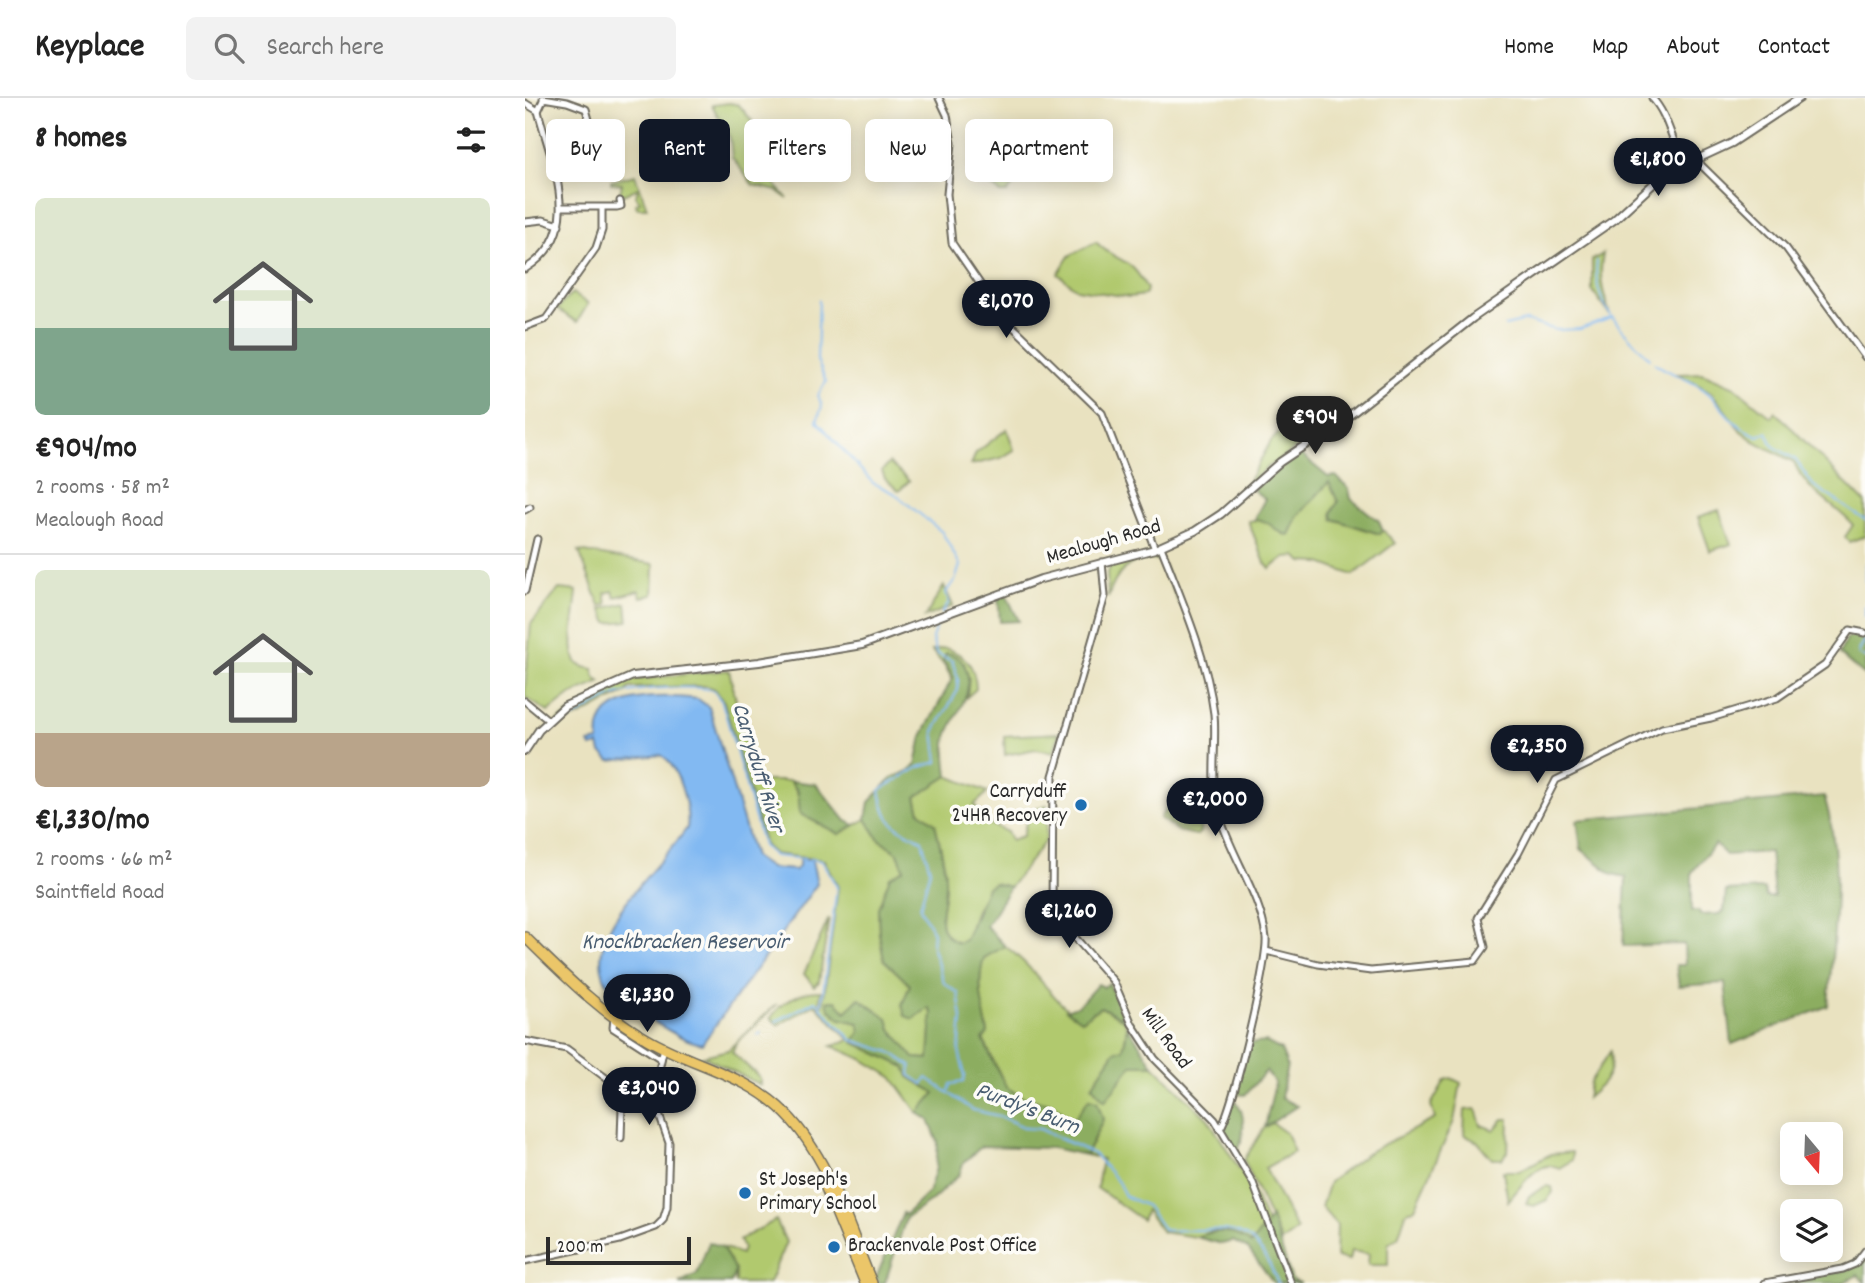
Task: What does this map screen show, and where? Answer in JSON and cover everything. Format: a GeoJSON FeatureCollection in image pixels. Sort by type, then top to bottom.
{"type":"FeatureCollection","features":[{"type":"Feature","properties":{"kind":"highway"},"geometry":{"type":"LineString","coordinates":[[525,937],[614,1018],[664,1047],[730,1075],[758,1091],[786,1114],[819,1157],[851,1231],[868,1283]]}},
{"type":"Feature","properties":{"kind":"highway"},"geometry":{"type":"LineString","coordinates":[[808,1142],[868,1283]]}},
{"type":"Feature","properties":{"kind":"street"},"geometry":{"type":"LineString","coordinates":[[525,269],[537,262],[551,244],[559,225],[562,207],[538,111],[543,98],[586,109],[589,119]]}},
{"type":"Feature","properties":{"kind":"street"},"geometry":{"type":"LineString","coordinates":[[939,98],[947,115],[952,142],[947,194],[952,243],[1002,316],[1102,413],[1158,548],[1209,689],[1214,716],[1214,776],[1219,815],[1262,919],[1266,951],[1233,1095],[1220,1129]]}},
{"type":"Feature","properties":{"kind":"street"},"geometry":{"type":"LineString","coordinates":[[1652,98],[1662,108],[1674,144],[1684,162]]}},
{"type":"Feature","properties":{"kind":"street","name":"Mealough Road"},"geometry":{"type":"LineString","coordinates":[[525,751],[548,720],[572,701],[633,676],[847,648],[1041,579],[1158,548],[1209,523],[1280,462],[1350,415],[1473,318],[1604,227],[1663,175],[1684,162],[1732,143],[1800,98]]}},
{"type":"Feature","properties":{"kind":"street"},"geometry":{"type":"LineString","coordinates":[[525,103],[538,111]]}},
{"type":"Feature","properties":{"kind":"street"},"geometry":{"type":"LineString","coordinates":[[1698,157],[1786,248],[1865,357]]}},
{"type":"Feature","properties":{"kind":"street"},"geometry":{"type":"LineString","coordinates":[[562,207],[621,206],[619,201]]}},
{"type":"Feature","properties":{"kind":"street"},"geometry":{"type":"LineString","coordinates":[[525,327],[546,319],[596,248],[602,230],[602,208]]}},
{"type":"Feature","properties":{"kind":"street"},"geometry":{"type":"LineString","coordinates":[[525,222],[543,220],[559,225]]}},
{"type":"Feature","properties":{"kind":"street"},"geometry":{"type":"LineString","coordinates":[[525,591],[537,539]]}},
{"type":"Feature","properties":{"kind":"street"},"geometry":{"type":"LineString","coordinates":[[525,562],[533,563]]}},
{"type":"Feature","properties":{"kind":"street","name":"Mill Road"},"geometry":{"type":"LineString","coordinates":[[1102,562],[1105,596],[1053,776],[1052,907],[1058,918],[1114,982],[1132,1024],[1155,1059],[1201,1104],[1220,1129],[1257,1194],[1291,1283]]}},
{"type":"Feature","properties":{"kind":"street"},"geometry":{"type":"LineString","coordinates":[[1266,951],[1318,964],[1371,971],[1475,961],[1485,947],[1478,918],[1518,854],[1556,780],[1662,728],[1711,718],[1777,698],[1825,665],[1846,634],[1855,629],[1865,633]]}},
{"type":"Feature","properties":{"kind":"street"},"geometry":{"type":"LineString","coordinates":[[525,701],[548,720]]}},
{"type":"Feature","properties":{"kind":"street"},"geometry":{"type":"LineString","coordinates":[[614,1018],[613,1028],[661,1059]]}},
{"type":"Feature","properties":{"kind":"street"},"geometry":{"type":"LineString","coordinates":[[525,1041],[566,1049],[638,1101],[654,1101]]}},
{"type":"Feature","properties":{"kind":"street"},"geometry":{"type":"LineString","coordinates":[[525,1261],[628,1237],[656,1227],[666,1213],[669,1143],[654,1101],[664,1047]]}},
{"type":"Feature","properties":{"kind":"street"},"geometry":{"type":"LineString","coordinates":[[621,1138],[622,1108],[628,1095]]}},
{"type":"Feature","properties":{"kind":"street"},"geometry":{"type":"LineString","coordinates":[[1765,1283],[1843,1269],[1855,1264],[1865,1251]]}},
{"type":"Feature","properties":{"kind":"green space"},"geometry":{"type":"Polygon","coordinates":[[[712,105],[739,105],[750,119],[744,119],[744,173],[732,157],[730,119],[720,119],[712,105]]]}},
{"type":"Feature","properties":{"kind":"green space"},"geometry":{"type":"Polygon","coordinates":[[[635,175],[647,208],[637,208],[636,204],[640,202],[636,196],[638,188],[619,197],[622,184],[611,182],[625,182],[625,178],[635,175]]]}},
{"type":"Feature","properties":{"kind":"green space"},"geometry":{"type":"Polygon","coordinates":[[[751,182],[773,182],[788,199],[777,191],[753,185],[751,182]]]}},
{"type":"Feature","properties":{"kind":"green space"},"geometry":{"type":"Polygon","coordinates":[[[987,182],[1016,182],[1007,193],[1000,193],[987,182]]]}},
{"type":"Feature","properties":{"kind":"green space"},"geometry":{"type":"Polygon","coordinates":[[[1096,242],[1135,270],[1147,289],[1145,295],[1129,297],[1077,289],[1058,274],[1069,256],[1096,242]]]}},
{"type":"Feature","properties":{"kind":"green space"},"geometry":{"type":"Polygon","coordinates":[[[1603,254],[1601,278],[1610,315],[1592,290],[1592,260],[1603,254]]]}},
{"type":"Feature","properties":{"kind":"green space"},"geometry":{"type":"Polygon","coordinates":[[[572,293],[588,304],[577,322],[557,309],[572,293]]]}},
{"type":"Feature","properties":{"kind":"green space"},"geometry":{"type":"Polygon","coordinates":[[[1702,373],[1735,387],[1771,417],[1775,411],[1865,503],[1865,536],[1849,542],[1845,537],[1853,525],[1812,489],[1794,462],[1754,441],[1741,431],[1711,392],[1678,374],[1702,373]]]}},
{"type":"Feature","properties":{"kind":"green space"},"geometry":{"type":"Polygon","coordinates":[[[1331,401],[1341,418],[1268,467],[1246,486],[1271,441],[1282,430],[1331,401]]]}},
{"type":"Feature","properties":{"kind":"green space"},"geometry":{"type":"Polygon","coordinates":[[[1007,429],[1014,450],[1001,458],[971,465],[976,453],[1007,429]]]}},
{"type":"Feature","properties":{"kind":"green space"},"geometry":{"type":"Polygon","coordinates":[[[1299,453],[1328,477],[1336,476],[1349,489],[1351,499],[1379,521],[1383,530],[1380,534],[1333,519],[1332,512],[1338,502],[1329,482],[1297,517],[1289,535],[1254,519],[1265,499],[1253,490],[1268,475],[1299,453]]]}},
{"type":"Feature","properties":{"kind":"green space"},"geometry":{"type":"Polygon","coordinates":[[[889,463],[909,481],[899,491],[885,479],[882,471],[889,463]]]}},
{"type":"Feature","properties":{"kind":"green space"},"geometry":{"type":"Polygon","coordinates":[[[1329,481],[1338,502],[1332,512],[1333,519],[1380,534],[1383,530],[1395,543],[1353,575],[1321,563],[1302,562],[1296,556],[1285,557],[1270,569],[1248,521],[1265,519],[1283,534],[1289,535],[1297,517],[1329,481]]]}},
{"type":"Feature","properties":{"kind":"green space"},"geometry":{"type":"Polygon","coordinates":[[[1719,510],[1731,544],[1710,551],[1698,517],[1719,510]]]}},
{"type":"Feature","properties":{"kind":"green space"},"geometry":{"type":"Polygon","coordinates":[[[579,551],[654,564],[653,595],[641,597],[639,591],[615,597],[613,591],[605,593],[607,604],[600,606],[579,551]]]}},
{"type":"Feature","properties":{"kind":"green space"},"geometry":{"type":"Polygon","coordinates":[[[1155,554],[1161,558],[1179,604],[1160,561],[1150,560],[1133,563],[1120,573],[1108,598],[1107,573],[1112,564],[1155,554]]]}},
{"type":"Feature","properties":{"kind":"green space"},"geometry":{"type":"Polygon","coordinates":[[[944,586],[953,606],[925,617],[944,586]]]}},
{"type":"Feature","properties":{"kind":"green space"},"geometry":{"type":"Polygon","coordinates":[[[559,589],[577,591],[572,639],[574,657],[580,665],[593,669],[595,678],[601,682],[570,695],[548,712],[525,697],[525,687],[531,624],[559,589]]]}},
{"type":"Feature","properties":{"kind":"green space"},"geometry":{"type":"Polygon","coordinates":[[[1006,594],[1019,621],[1000,622],[998,597],[1006,594]]]}},
{"type":"Feature","properties":{"kind":"green space"},"geometry":{"type":"Polygon","coordinates":[[[626,603],[628,621],[608,623],[601,609],[626,603]]]}},
{"type":"Feature","properties":{"kind":"green space"},"geometry":{"type":"Polygon","coordinates":[[[1856,636],[1865,641],[1865,676],[1839,654],[1847,638],[1856,636]]]}},
{"type":"Feature","properties":{"kind":"green space"},"geometry":{"type":"Polygon","coordinates":[[[945,648],[959,654],[972,668],[976,689],[967,697],[969,678],[964,663],[950,668],[952,680],[932,651],[945,648]]]}},
{"type":"Feature","properties":{"kind":"green space"},"geometry":{"type":"Polygon","coordinates":[[[946,653],[963,662],[968,688],[947,737],[948,776],[916,797],[920,812],[935,823],[942,854],[945,884],[941,918],[944,932],[958,943],[965,940],[987,887],[994,883],[1010,887],[986,926],[1005,946],[984,958],[981,995],[988,1033],[983,1040],[1006,1087],[1025,1099],[1051,1103],[1073,1120],[1089,1099],[1097,1101],[1103,1119],[1086,1155],[1052,1148],[982,1146],[964,1162],[959,1175],[931,1201],[906,1218],[885,1283],[879,1283],[876,1278],[903,1213],[905,1215],[928,1193],[936,1168],[938,1142],[929,1120],[918,1113],[935,1093],[909,1077],[905,1067],[853,1042],[860,1032],[859,1023],[841,1019],[829,1009],[827,1001],[836,1001],[846,1012],[859,998],[888,1019],[891,1029],[914,1058],[929,1059],[932,1013],[929,1008],[913,1019],[905,1016],[902,1005],[910,985],[884,960],[879,933],[878,908],[890,877],[904,869],[898,853],[878,838],[866,819],[869,802],[893,777],[908,772],[916,765],[922,736],[953,677],[943,661],[946,653]]]}},
{"type":"Feature","properties":{"kind":"green space"},"geometry":{"type":"Polygon","coordinates":[[[729,670],[755,781],[790,781],[800,798],[839,834],[866,819],[878,838],[898,853],[904,869],[878,908],[879,933],[884,960],[910,985],[902,1005],[929,1008],[932,1013],[929,1059],[914,1058],[891,1029],[888,1019],[859,998],[841,1019],[859,1023],[860,1032],[853,1042],[906,1067],[936,1093],[918,1113],[892,1077],[862,1059],[832,1046],[850,1040],[815,1004],[778,1025],[771,1018],[786,1002],[814,991],[821,991],[819,1006],[823,1005],[838,887],[824,860],[774,854],[765,846],[724,702],[715,689],[707,686],[629,688],[626,693],[582,715],[553,724],[607,689],[630,680],[729,670]]]}},
{"type":"Feature","properties":{"kind":"green space"},"geometry":{"type":"Polygon","coordinates":[[[1059,733],[1054,752],[1036,749],[1005,755],[1004,736],[1059,733]]]}},
{"type":"Feature","properties":{"kind":"green space"},"geometry":{"type":"Polygon","coordinates":[[[948,776],[988,792],[974,805],[990,824],[1007,832],[1011,840],[1023,836],[1029,810],[1047,805],[1046,840],[1010,887],[994,883],[979,905],[967,936],[958,943],[949,938],[942,925],[944,869],[935,823],[920,812],[916,796],[948,776]]]}},
{"type":"Feature","properties":{"kind":"green space"},"geometry":{"type":"Polygon","coordinates":[[[790,781],[816,784],[846,821],[855,825],[839,834],[800,814],[798,791],[790,781]]]}},
{"type":"Feature","properties":{"kind":"green space"},"geometry":{"type":"Polygon","coordinates":[[[1203,785],[1197,808],[1201,831],[1197,835],[1178,831],[1160,818],[1174,797],[1203,785]]]}},
{"type":"Feature","properties":{"kind":"green space"},"geometry":{"type":"Polygon","coordinates":[[[1824,796],[1836,874],[1828,1006],[1732,1044],[1725,983],[1679,986],[1676,965],[1685,965],[1684,944],[1623,946],[1626,877],[1612,874],[1581,849],[1577,820],[1824,796]],[[1715,844],[1692,872],[1692,911],[1699,911],[1700,915],[1724,911],[1726,891],[1764,889],[1766,897],[1774,897],[1770,852],[1726,855],[1715,844]]]}},
{"type":"Feature","properties":{"kind":"green space"},"geometry":{"type":"Polygon","coordinates":[[[829,918],[819,982],[814,986],[804,974],[829,918]]]}},
{"type":"Feature","properties":{"kind":"green space"},"geometry":{"type":"Polygon","coordinates":[[[1005,946],[1081,1020],[1101,1007],[1121,1019],[1126,1026],[1123,1049],[1132,1065],[1153,1065],[1208,1119],[1250,1186],[1267,1223],[1251,1244],[1215,1230],[1196,1237],[1162,1232],[1146,1210],[1142,1220],[1097,1188],[1102,1159],[1086,1155],[1103,1120],[1097,1101],[1073,1120],[1051,1103],[1025,1099],[1006,1087],[983,1039],[988,1032],[980,986],[984,958],[1005,946]]]}},
{"type":"Feature","properties":{"kind":"green space"},"geometry":{"type":"Polygon","coordinates":[[[1109,983],[1124,1019],[1101,1007],[1081,1020],[1066,1010],[1079,1005],[1098,984],[1104,987],[1109,983]]]}},
{"type":"Feature","properties":{"kind":"green space"},"geometry":{"type":"Polygon","coordinates":[[[777,1004],[737,1042],[732,1052],[760,1078],[760,1085],[703,1056],[728,1050],[777,1004]]]}},
{"type":"Feature","properties":{"kind":"green space"},"geometry":{"type":"Polygon","coordinates":[[[1128,1027],[1153,1065],[1132,1065],[1105,1101],[1092,1086],[1115,1051],[1123,1049],[1128,1027]]]}},
{"type":"Feature","properties":{"kind":"green space"},"geometry":{"type":"Polygon","coordinates":[[[1266,1042],[1281,1050],[1287,1065],[1281,1098],[1297,1106],[1265,1127],[1275,1083],[1266,1071],[1245,1095],[1236,1094],[1235,1101],[1241,1112],[1243,1125],[1238,1151],[1224,1131],[1248,1044],[1266,1042]]]}},
{"type":"Feature","properties":{"kind":"green space"},"geometry":{"type":"Polygon","coordinates":[[[1610,1052],[1609,1073],[1587,1098],[1590,1082],[1610,1052]]]}},
{"type":"Feature","properties":{"kind":"green space"},"geometry":{"type":"Polygon","coordinates":[[[1451,1078],[1461,1083],[1454,1121],[1415,1208],[1406,1213],[1398,1237],[1388,1244],[1388,1265],[1368,1265],[1369,1254],[1351,1251],[1349,1260],[1336,1257],[1337,1225],[1321,1207],[1329,1182],[1372,1150],[1435,1119],[1431,1105],[1445,1080],[1451,1078]]]}},
{"type":"Feature","properties":{"kind":"green space"},"geometry":{"type":"Polygon","coordinates":[[[1476,1109],[1481,1125],[1494,1130],[1503,1119],[1509,1119],[1508,1152],[1502,1159],[1492,1159],[1478,1142],[1464,1135],[1465,1110],[1476,1109]]]}},
{"type":"Feature","properties":{"kind":"green space"},"geometry":{"type":"Polygon","coordinates":[[[1272,1123],[1286,1133],[1294,1152],[1265,1168],[1297,1230],[1281,1242],[1244,1160],[1265,1127],[1272,1123]]]}},
{"type":"Feature","properties":{"kind":"green space"},"geometry":{"type":"Polygon","coordinates":[[[1572,1152],[1572,1160],[1559,1168],[1551,1166],[1537,1170],[1508,1201],[1503,1171],[1519,1171],[1551,1154],[1572,1152]]]}},
{"type":"Feature","properties":{"kind":"green space"},"geometry":{"type":"Polygon","coordinates":[[[1546,1186],[1552,1187],[1553,1192],[1547,1200],[1534,1206],[1526,1204],[1529,1196],[1546,1186]]]}},
{"type":"Feature","properties":{"kind":"green space"},"geometry":{"type":"Polygon","coordinates":[[[1271,1217],[1292,1280],[1301,1283],[1274,1283],[1248,1249],[1233,1241],[1222,1244],[1196,1237],[1225,1232],[1238,1235],[1251,1244],[1271,1217]]]}},
{"type":"Feature","properties":{"kind":"green space"},"geometry":{"type":"Polygon","coordinates":[[[776,1220],[786,1242],[769,1283],[735,1283],[735,1270],[722,1247],[741,1254],[743,1248],[739,1240],[776,1220]]]}},
{"type":"Feature","properties":{"kind":"green space"},"geometry":{"type":"Polygon","coordinates":[[[709,1242],[722,1247],[735,1270],[731,1283],[679,1283],[697,1274],[709,1242]]]}},
{"type":"Feature","properties":{"kind":"green space"},"geometry":{"type":"Polygon","coordinates":[[[1865,1255],[1865,1283],[1858,1275],[1842,1283],[1791,1283],[1789,1278],[1842,1271],[1865,1255]]]}},
{"type":"Feature","properties":{"kind":"water","name":"Knockbracken Reservoir"},"geometry":{"type":"Polygon","coordinates":[[[649,697],[698,699],[709,707],[754,857],[770,868],[795,870],[799,866],[799,859],[812,860],[817,884],[702,1044],[678,1036],[640,1013],[613,992],[602,969],[603,945],[614,921],[687,828],[687,810],[677,777],[661,755],[610,761],[601,753],[599,745],[591,747],[589,743],[599,741],[600,725],[607,713],[618,705],[649,697]]]}},
{"type":"Feature","properties":{"kind":"waterway"},"geometry":{"type":"LineString","coordinates":[[1597,261],[1596,276],[1604,303],[1619,326],[1650,358]]}},
{"type":"Feature","properties":{"kind":"waterway"},"geometry":{"type":"LineString","coordinates":[[819,300],[817,360],[826,382],[818,395],[822,406],[817,421],[873,483],[894,493],[942,532],[960,565],[955,581],[946,592],[949,602],[942,614]]}},
{"type":"Feature","properties":{"kind":"waterway"},"geometry":{"type":"LineString","coordinates":[[1505,326],[1526,321],[1556,330],[1580,329],[1611,318]]}},
{"type":"Feature","properties":{"kind":"waterway"},"geometry":{"type":"LineString","coordinates":[[1655,363],[1702,388],[1740,426],[1758,436],[1767,432],[1773,446],[1795,459],[1813,485],[1865,520]]}},
{"type":"Feature","properties":{"kind":"waterway"},"geometry":{"type":"LineString","coordinates":[[1865,564],[1865,581]]}},
{"type":"Feature","properties":{"kind":"waterway"},"geometry":{"type":"LineString","coordinates":[[1865,606],[1865,617]]}},
{"type":"Feature","properties":{"kind":"waterway"},"geometry":{"type":"LineString","coordinates":[[939,619],[932,638],[936,653],[952,661],[958,678],[958,690],[934,731],[938,762],[919,767],[880,790],[892,822],[922,840],[930,870],[920,908],[933,932],[932,946],[944,983],[958,993],[962,1018],[959,1051],[965,1076],[963,1082],[951,1084],[949,1091]]}},
{"type":"Feature","properties":{"kind":"waterway"},"geometry":{"type":"LineString","coordinates":[[1865,638],[1858,654],[1865,658]]}},
{"type":"Feature","properties":{"kind":"waterway","name":"Carryduff River"},"geometry":{"type":"LineString","coordinates":[[557,725],[603,700],[632,691],[661,688],[713,690],[722,702],[763,846],[774,856],[804,859]]}},
{"type":"Feature","properties":{"kind":"waterway","name":"Purdy's Burn"},"geometry":{"type":"LineString","coordinates":[[810,859],[822,861],[837,887],[821,1007],[852,1040],[890,1052],[911,1066],[910,1075],[923,1084],[927,1078],[973,1110],[999,1116],[1026,1128],[1040,1129],[1094,1154],[1118,1182],[1125,1196],[1147,1206],[1164,1230],[1234,1231],[1246,1236],[1268,1261],[1278,1283]]}},
{"type":"Feature","properties":{"kind":"waterway"},"geometry":{"type":"LineString","coordinates":[[777,1021],[815,1001],[819,1004]]}},
{"type":"Feature","properties":{"kind":"waterway"},"geometry":{"type":"LineString","coordinates":[[758,1035],[761,1032]]}},
{"type":"Feature","properties":{"kind":"place","name":"Carryduff 24HR Recovery"},"geometry":{"type":"Point","coordinates":[1081,805]}},
{"type":"Feature","properties":{"kind":"place","name":"St Joseph's Primary School"},"geometry":{"type":"Point","coordinates":[745,1193]}},
{"type":"Feature","properties":{"kind":"place","name":"Brackenvale Post Office"},"geometry":{"type":"Point","coordinates":[834,1247]}}]}
